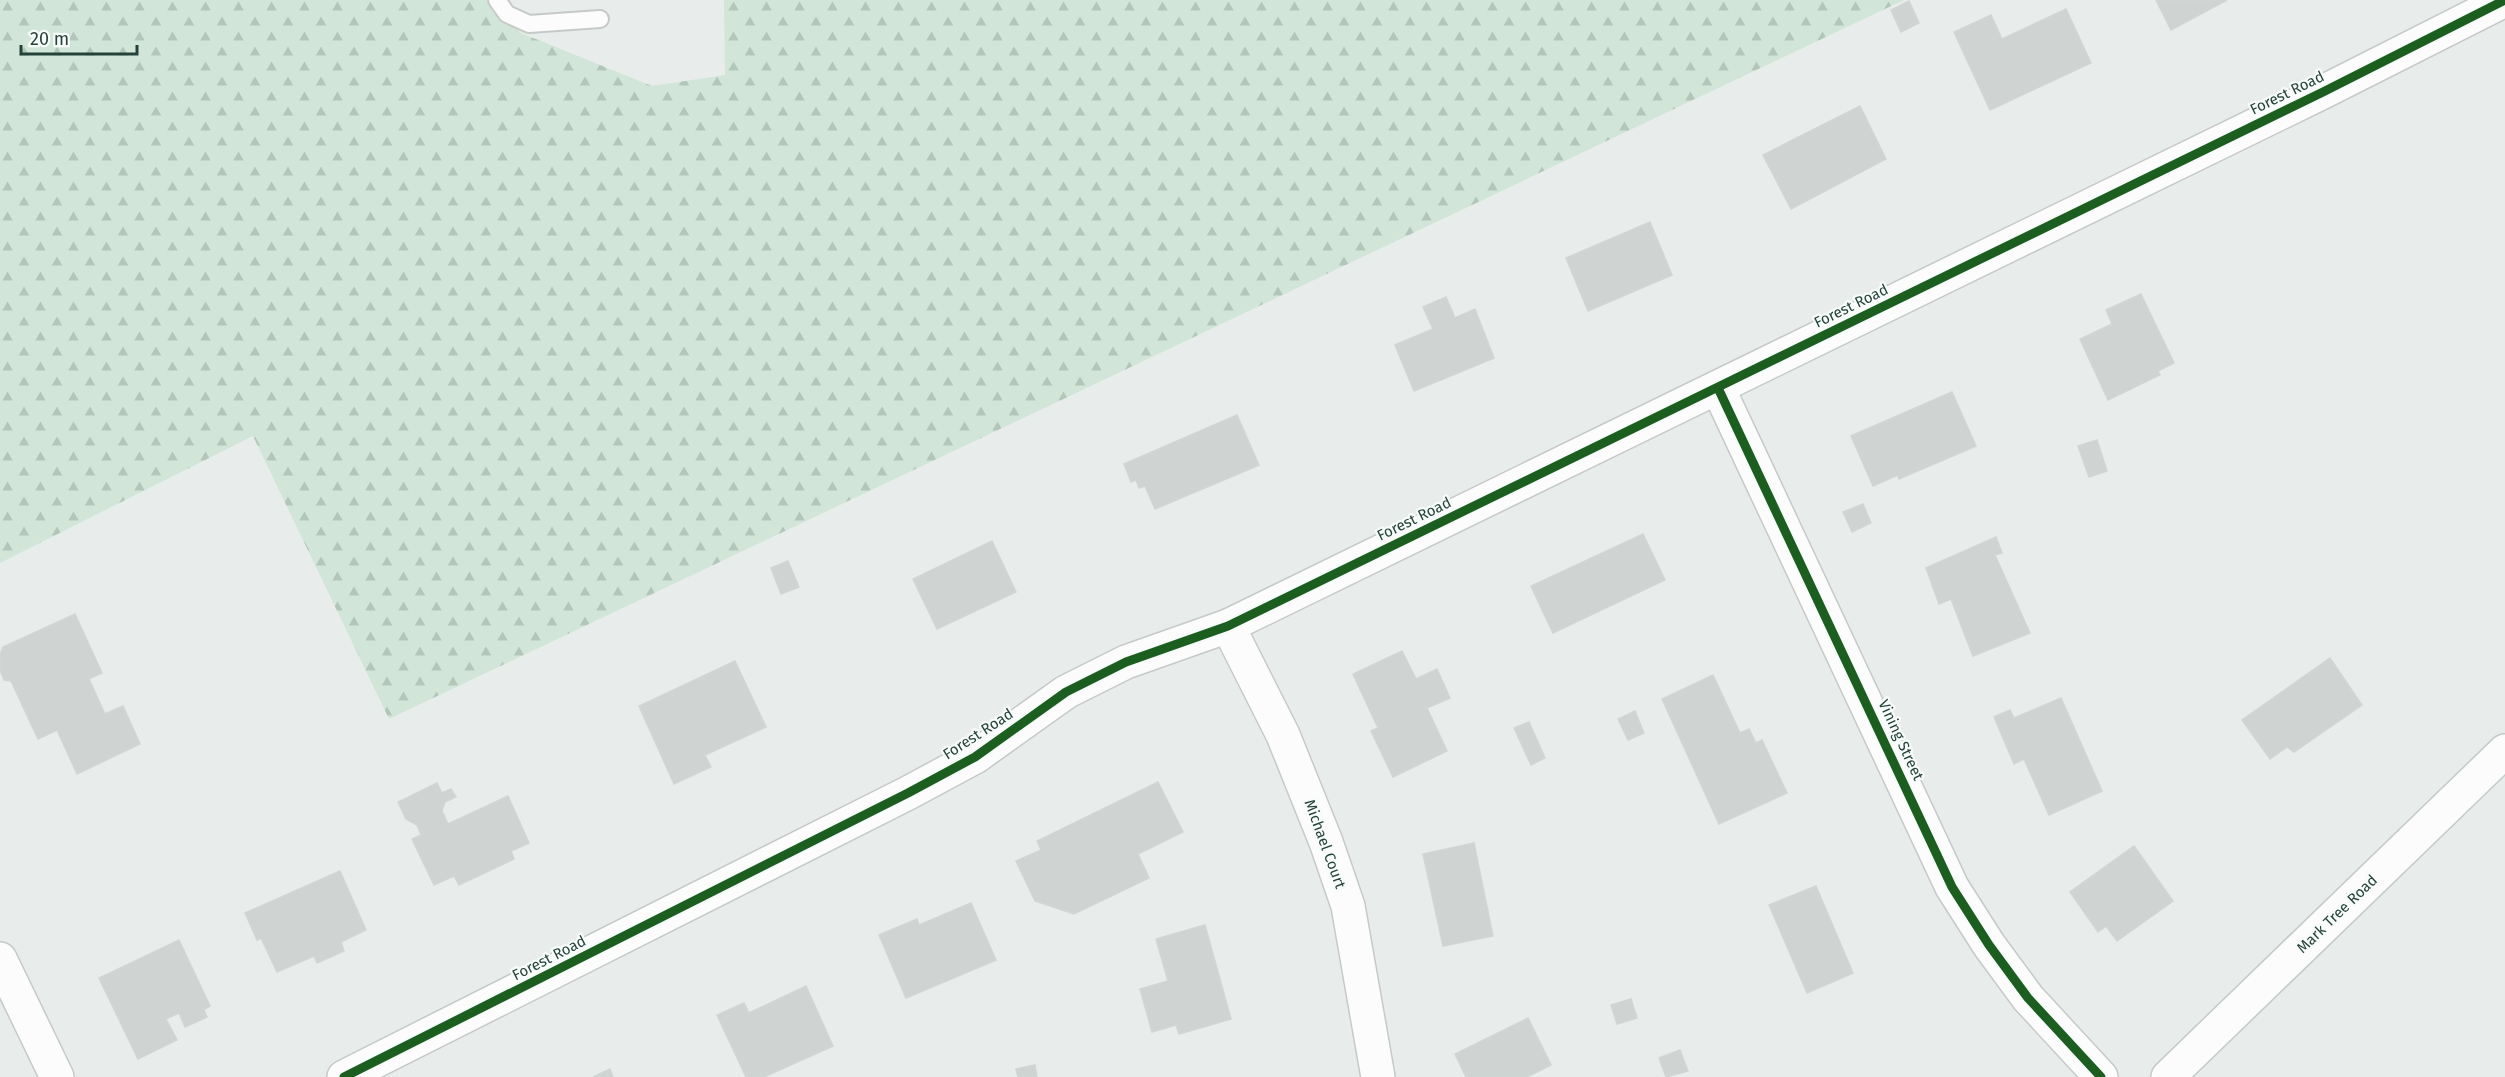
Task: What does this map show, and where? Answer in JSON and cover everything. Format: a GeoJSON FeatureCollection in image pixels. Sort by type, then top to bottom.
{"type":"FeatureCollection","features":[{"type":"Feature","properties":{"kind":"street","name":"Forest Road"},"geometry":{"type":"LineString","coordinates":[[344,1077],[391,1067],[908,793],[975,757],[1076,687],[1126,662],[1228,626],[2323,92],[2505,0]]}},
{"type":"Feature","properties":{"kind":"street","name":"Vining Street"},"geometry":{"type":"LineString","coordinates":[[1718,388],[1952,887],[1989,945],[2028,998],[2101,1077]]}},
{"type":"Feature","properties":{"kind":"street","name":"Michael Court"},"geometry":{"type":"LineString","coordinates":[[1228,626],[1283,735],[1330,853],[1347,906],[1378,1077]]}},
{"type":"Feature","properties":{"kind":"street","name":"Mark Tree Road"},"geometry":{"type":"LineString","coordinates":[[2168,1077],[2505,751]]}},
{"type":"Feature","properties":{"kind":"street"},"geometry":{"type":"LineString","coordinates":[[0,959],[57,1077]]}},
{"type":"Feature","properties":{"kind":"lane"},"geometry":{"type":"LineString","coordinates":[[497,0],[507,14],[529,24],[600,19]]}},
{"type":"Feature","properties":{"kind":"green space"},"geometry":{"type":"Polygon","coordinates":[[[0,0],[486,0],[521,33],[652,86],[725,75],[724,0],[1904,0],[389,719],[253,436],[0,563],[0,0]]]}},
{"type":"Feature","properties":{"kind":"building"},"geometry":{"type":"Polygon","coordinates":[[[2156,0],[2227,0],[2171,30],[2156,0]]]}},
{"type":"Feature","properties":{"kind":"building"},"geometry":{"type":"Polygon","coordinates":[[[1909,1],[1919,23],[1901,32],[1891,10],[1909,1]]]}},
{"type":"Feature","properties":{"kind":"building"},"geometry":{"type":"Polygon","coordinates":[[[2066,9],[2091,63],[1990,110],[1954,32],[1991,15],[2002,39],[2066,9]]]}},
{"type":"Feature","properties":{"kind":"building"},"geometry":{"type":"Polygon","coordinates":[[[1860,106],[1886,159],[1791,209],[1763,155],[1860,106]]]}},
{"type":"Feature","properties":{"kind":"building"},"geometry":{"type":"Polygon","coordinates":[[[1650,222],[1672,275],[1588,311],[1566,258],[1650,222]]]}},
{"type":"Feature","properties":{"kind":"building"},"geometry":{"type":"Polygon","coordinates":[[[2141,294],[2174,363],[2158,371],[2160,375],[2108,400],[2080,339],[2112,324],[2106,310],[2141,294]]]}},
{"type":"Feature","properties":{"kind":"building"},"geometry":{"type":"Polygon","coordinates":[[[1446,297],[1455,318],[1475,309],[1494,358],[1414,391],[1395,345],[1433,329],[1423,307],[1446,297]]]}},
{"type":"Feature","properties":{"kind":"building"},"geometry":{"type":"Polygon","coordinates":[[[1952,392],[1976,446],[1899,479],[1898,475],[1873,486],[1851,436],[1952,392]]]}},
{"type":"Feature","properties":{"kind":"building"},"geometry":{"type":"Polygon","coordinates":[[[1237,415],[1259,465],[1155,509],[1145,486],[1139,488],[1136,480],[1131,482],[1124,464],[1237,415]]]}},
{"type":"Feature","properties":{"kind":"building"},"geometry":{"type":"Polygon","coordinates":[[[2097,440],[2107,471],[2089,477],[2078,446],[2097,440]]]}},
{"type":"Feature","properties":{"kind":"building"},"geometry":{"type":"Polygon","coordinates":[[[1863,504],[1871,523],[1852,532],[1843,512],[1863,504]]]}},
{"type":"Feature","properties":{"kind":"building"},"geometry":{"type":"Polygon","coordinates":[[[1643,534],[1665,580],[1553,633],[1531,586],[1643,534]]]}},
{"type":"Feature","properties":{"kind":"building"},"geometry":{"type":"Polygon","coordinates":[[[1996,537],[2002,553],[1995,555],[2030,633],[1973,656],[1951,599],[1939,604],[1926,568],[1996,537]]]}},
{"type":"Feature","properties":{"kind":"building"},"geometry":{"type":"Polygon","coordinates":[[[992,541],[1016,592],[937,629],[913,579],[992,541]]]}},
{"type":"Feature","properties":{"kind":"building"},"geometry":{"type":"Polygon","coordinates":[[[788,561],[799,587],[781,594],[771,568],[788,561]]]}},
{"type":"Feature","properties":{"kind":"building"},"geometry":{"type":"Polygon","coordinates":[[[75,614],[102,673],[89,679],[105,714],[123,706],[140,744],[77,774],[57,730],[38,739],[11,681],[4,680],[0,670],[0,655],[3,647],[75,614]]]}},
{"type":"Feature","properties":{"kind":"building"},"geometry":{"type":"Polygon","coordinates":[[[1402,651],[1416,679],[1437,669],[1450,698],[1427,708],[1447,751],[1393,777],[1371,731],[1378,728],[1353,674],[1402,651]]]}},
{"type":"Feature","properties":{"kind":"building"},"geometry":{"type":"Polygon","coordinates":[[[2330,658],[2362,705],[2294,752],[2287,747],[2270,759],[2242,720],[2330,658]]]}},
{"type":"Feature","properties":{"kind":"building"},"geometry":{"type":"Polygon","coordinates":[[[735,661],[766,727],[705,755],[711,767],[674,784],[639,706],[735,661]]]}},
{"type":"Feature","properties":{"kind":"building"},"geometry":{"type":"Polygon","coordinates":[[[1713,675],[1740,733],[1749,729],[1756,743],[1762,740],[1787,793],[1719,824],[1662,699],[1713,675]]]}},
{"type":"Feature","properties":{"kind":"building"},"geometry":{"type":"Polygon","coordinates":[[[2061,698],[2102,791],[2049,815],[2024,759],[2014,764],[1994,717],[2010,710],[2014,718],[2061,698]]]}},
{"type":"Feature","properties":{"kind":"building"},"geometry":{"type":"Polygon","coordinates":[[[1635,711],[1644,733],[1628,740],[1618,719],[1635,711]]]}},
{"type":"Feature","properties":{"kind":"building"},"geometry":{"type":"Polygon","coordinates":[[[1529,722],[1545,758],[1531,765],[1514,728],[1529,722]]]}},
{"type":"Feature","properties":{"kind":"building"},"geometry":{"type":"Polygon","coordinates":[[[1158,782],[1183,832],[1138,854],[1149,878],[1074,914],[1035,901],[1016,861],[1041,850],[1037,841],[1158,782]]]}},
{"type":"Feature","properties":{"kind":"building"},"geometry":{"type":"Polygon","coordinates":[[[437,783],[442,793],[451,789],[456,797],[445,802],[442,811],[448,824],[508,796],[529,843],[511,851],[514,859],[459,885],[454,876],[434,885],[412,839],[421,835],[417,825],[406,819],[398,802],[437,783]]]}},
{"type":"Feature","properties":{"kind":"building"},"geometry":{"type":"Polygon","coordinates":[[[1474,843],[1493,936],[1443,946],[1423,854],[1474,843]]]}},
{"type":"Feature","properties":{"kind":"building"},"geometry":{"type":"Polygon","coordinates":[[[2134,846],[2173,901],[2117,941],[2106,926],[2098,932],[2070,892],[2134,846]]]}},
{"type":"Feature","properties":{"kind":"building"},"geometry":{"type":"Polygon","coordinates":[[[340,871],[366,930],[341,942],[344,951],[317,963],[314,956],[277,972],[261,938],[257,940],[245,913],[340,871]]]}},
{"type":"Feature","properties":{"kind":"building"},"geometry":{"type":"Polygon","coordinates":[[[1816,886],[1853,973],[1807,993],[1769,905],[1816,886]]]}},
{"type":"Feature","properties":{"kind":"building"},"geometry":{"type":"Polygon","coordinates":[[[971,903],[996,960],[906,998],[879,935],[917,919],[919,925],[971,903]]]}},
{"type":"Feature","properties":{"kind":"building"},"geometry":{"type":"Polygon","coordinates":[[[1205,925],[1231,1019],[1179,1034],[1176,1025],[1152,1032],[1140,989],[1168,981],[1156,939],[1205,925]]]}},
{"type":"Feature","properties":{"kind":"building"},"geometry":{"type":"Polygon","coordinates":[[[179,940],[210,1006],[204,1010],[207,1017],[185,1027],[179,1013],[166,1019],[177,1040],[138,1059],[99,978],[179,940]]]}},
{"type":"Feature","properties":{"kind":"building"},"geometry":{"type":"Polygon","coordinates":[[[806,986],[833,1046],[764,1077],[746,1077],[717,1015],[744,1003],[749,1013],[806,986]]]}},
{"type":"Feature","properties":{"kind":"building"},"geometry":{"type":"Polygon","coordinates":[[[1631,999],[1637,1018],[1617,1024],[1611,1005],[1631,999]]]}},
{"type":"Feature","properties":{"kind":"building"},"geometry":{"type":"Polygon","coordinates":[[[1528,1018],[1551,1065],[1527,1077],[1466,1077],[1455,1054],[1528,1018]]]}},
{"type":"Feature","properties":{"kind":"building"},"geometry":{"type":"Polygon","coordinates":[[[1680,1050],[1688,1071],[1666,1077],[1659,1058],[1680,1050]]]}},
{"type":"Feature","properties":{"kind":"building"},"geometry":{"type":"Polygon","coordinates":[[[1035,1065],[1037,1077],[1018,1077],[1016,1069],[1035,1065]]]}},
{"type":"Feature","properties":{"kind":"building"},"geometry":{"type":"Polygon","coordinates":[[[610,1069],[613,1077],[593,1077],[610,1069]]]}},
{"type":"Feature","properties":{"kind":"cycle path"},"geometry":{"type":"LineString","coordinates":[[344,1077],[908,793],[975,757],[1066,692],[1126,662],[1228,626],[2323,92],[2505,0]]}},
{"type":"Feature","properties":{"kind":"cycle path"},"geometry":{"type":"LineString","coordinates":[[1718,388],[1952,887],[1989,945],[2028,998],[2101,1077]]}}]}
